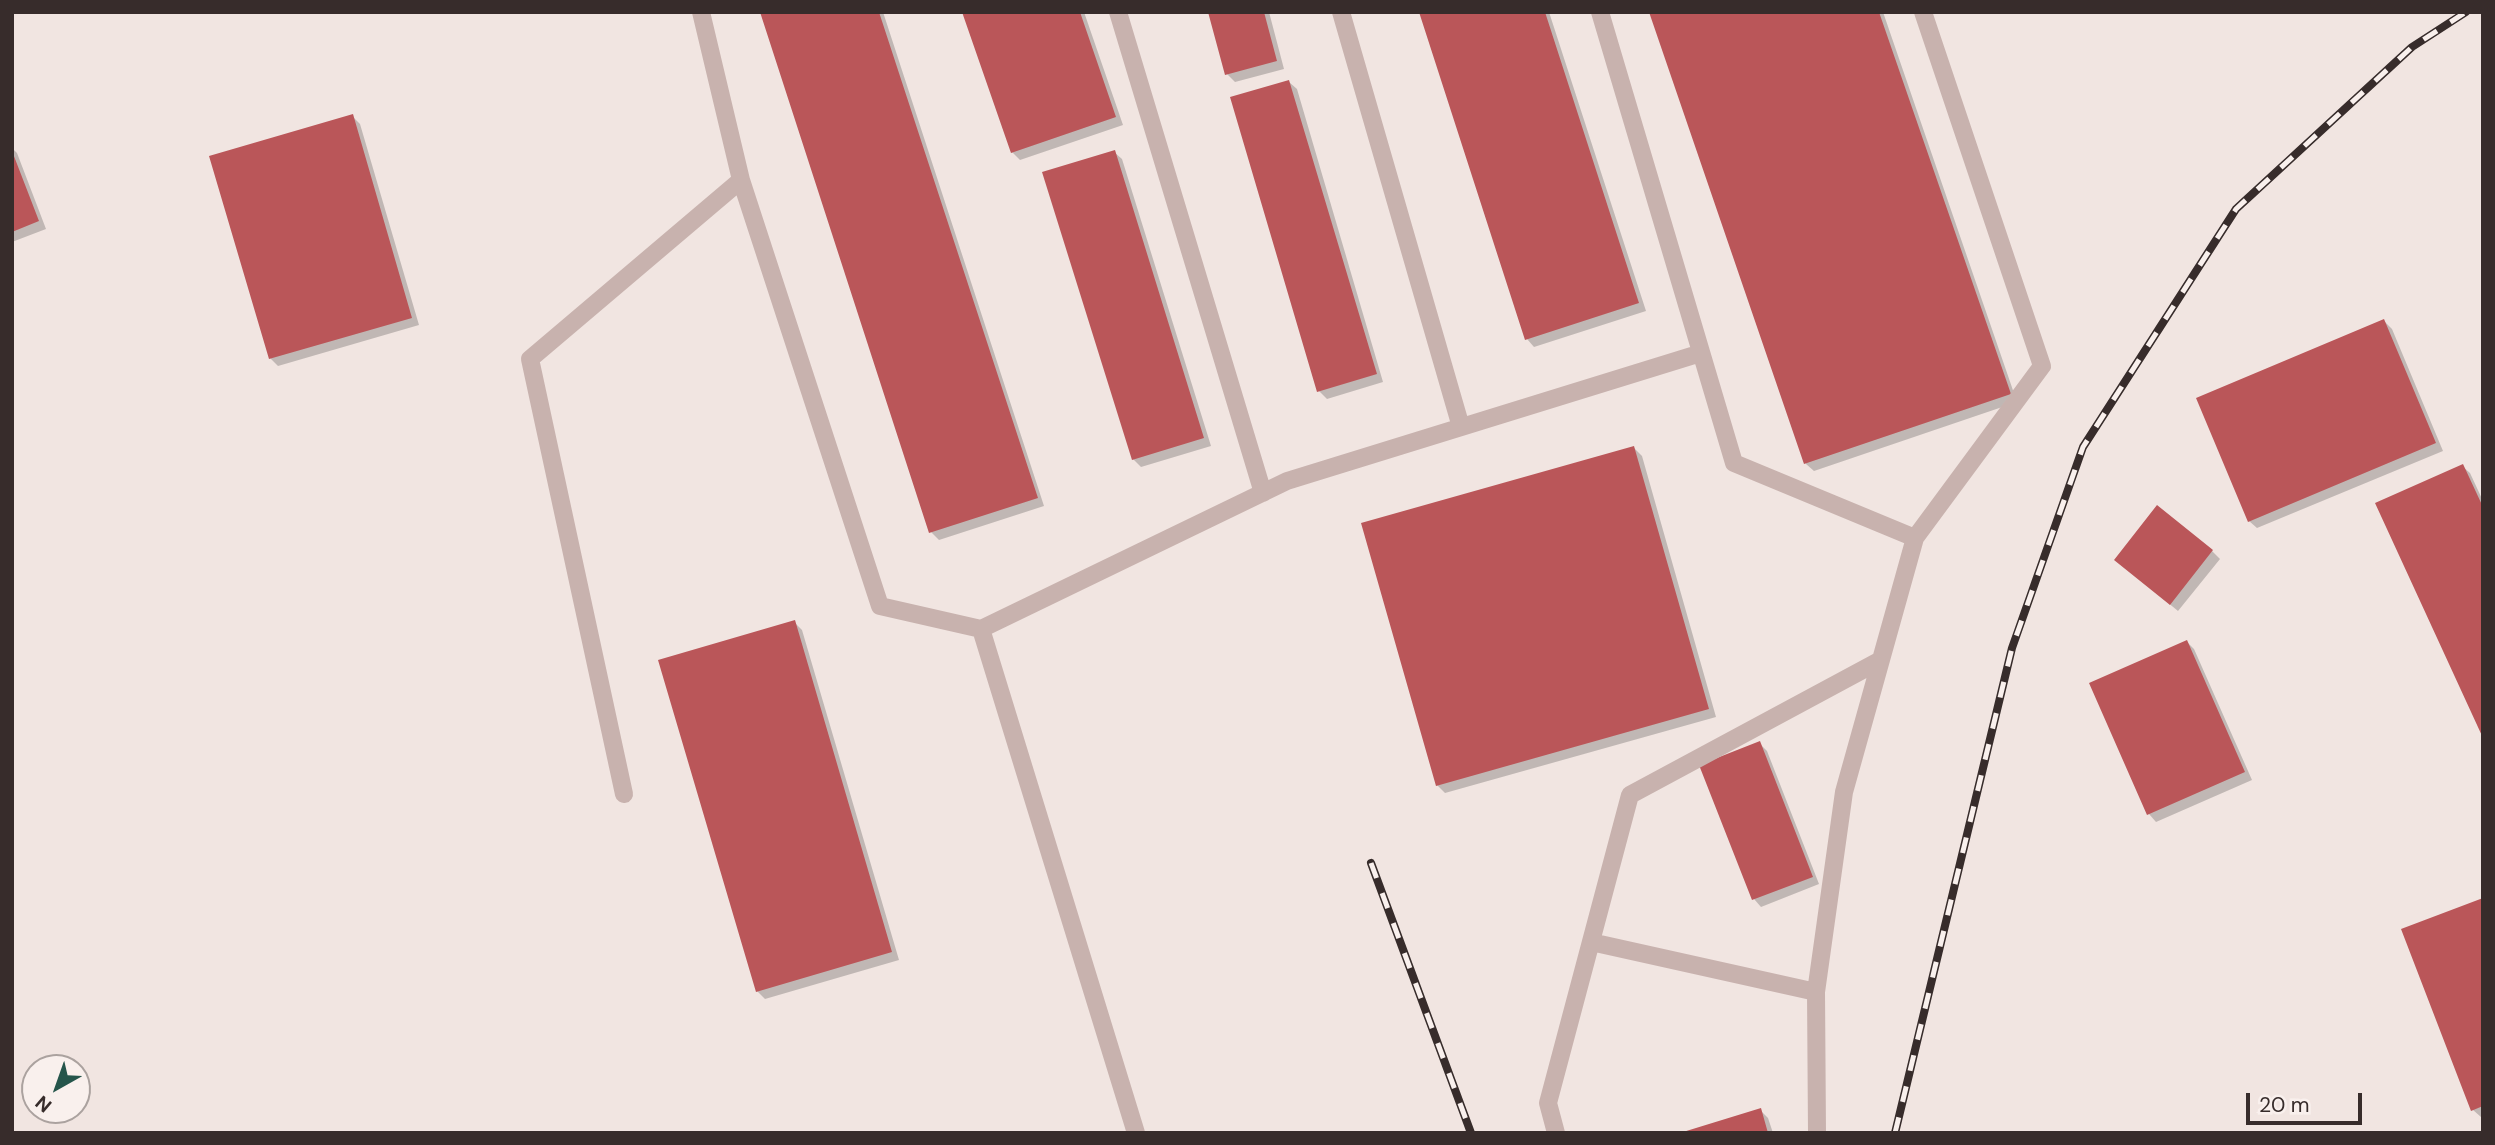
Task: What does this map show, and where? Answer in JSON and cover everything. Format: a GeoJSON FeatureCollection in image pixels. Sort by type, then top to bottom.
{"type":"FeatureCollection","features":[{"type":"Feature","properties":{"kind":"lane"},"geometry":{"type":"LineString","coordinates":[[701,12],[741,180],[880,606],[981,629],[1287,481],[1701,353]]}},
{"type":"Feature","properties":{"kind":"lane"},"geometry":{"type":"LineString","coordinates":[[1118,12],[1263,493]]}},
{"type":"Feature","properties":{"kind":"lane"},"geometry":{"type":"LineString","coordinates":[[1341,12],[1461,427]]}},
{"type":"Feature","properties":{"kind":"lane"},"geometry":{"type":"LineString","coordinates":[[1600,12],[1734,464],[1915,537]]}},
{"type":"Feature","properties":{"kind":"lane"},"geometry":{"type":"LineString","coordinates":[[1817,1133],[1816,992],[1844,792],[1915,537],[2042,366],[1923,12]]}},
{"type":"Feature","properties":{"kind":"lane"},"geometry":{"type":"LineString","coordinates":[[624,794],[530,359],[741,180]]}},
{"type":"Feature","properties":{"kind":"lane"},"geometry":{"type":"LineString","coordinates":[[981,629],[1136,1133]]}},
{"type":"Feature","properties":{"kind":"lane"},"geometry":{"type":"LineString","coordinates":[[1556,1133],[1548,1103],[1630,795],[1881,660]]}},
{"type":"Feature","properties":{"kind":"lane"},"geometry":{"type":"LineString","coordinates":[[1591,942],[1816,992]]}},
{"type":"Feature","properties":{"kind":"building"},"geometry":{"type":"Polygon","coordinates":[[[760,12],[879,12],[1038,498],[929,533],[760,12]]]}},
{"type":"Feature","properties":{"kind":"building"},"geometry":{"type":"Polygon","coordinates":[[[962,12],[1080,12],[1116,117],[1011,153],[962,12]]]}},
{"type":"Feature","properties":{"kind":"building"},"geometry":{"type":"Polygon","coordinates":[[[1208,12],[1264,12],[1277,61],[1225,75],[1208,12]]]}},
{"type":"Feature","properties":{"kind":"building"},"geometry":{"type":"Polygon","coordinates":[[[1419,12],[1545,12],[1639,303],[1525,340],[1419,12]]]}},
{"type":"Feature","properties":{"kind":"building"},"geometry":{"type":"Polygon","coordinates":[[[1649,12],[1879,12],[2011,394],[1804,464],[1649,12]]]}},
{"type":"Feature","properties":{"kind":"building"},"geometry":{"type":"Polygon","coordinates":[[[1289,80],[1377,374],[1317,392],[1230,97],[1289,80]]]}},
{"type":"Feature","properties":{"kind":"building"},"geometry":{"type":"Polygon","coordinates":[[[353,114],[412,318],[269,359],[209,156],[353,114]]]}},
{"type":"Feature","properties":{"kind":"building"},"geometry":{"type":"Polygon","coordinates":[[[1115,150],[1204,438],[1132,460],[1042,172],[1115,150]]]}},
{"type":"Feature","properties":{"kind":"building"},"geometry":{"type":"Polygon","coordinates":[[[12,151],[39,221],[12,232],[12,151]]]}},
{"type":"Feature","properties":{"kind":"building"},"geometry":{"type":"Polygon","coordinates":[[[2384,319],[2436,443],[2248,522],[2196,398],[2384,319]]]}},
{"type":"Feature","properties":{"kind":"building"},"geometry":{"type":"Polygon","coordinates":[[[1634,446],[1709,709],[1436,786],[1361,523],[1634,446]]]}},
{"type":"Feature","properties":{"kind":"building"},"geometry":{"type":"Polygon","coordinates":[[[2463,464],[2483,507],[2483,738],[2375,503],[2463,464]]]}},
{"type":"Feature","properties":{"kind":"building"},"geometry":{"type":"Polygon","coordinates":[[[2157,505],[2213,550],[2170,605],[2114,560],[2157,505]]]}},
{"type":"Feature","properties":{"kind":"building"},"geometry":{"type":"Polygon","coordinates":[[[795,620],[892,952],[756,992],[658,660],[795,620]]]}},
{"type":"Feature","properties":{"kind":"building"},"geometry":{"type":"Polygon","coordinates":[[[2187,640],[2245,772],[2147,815],[2089,683],[2187,640]]]}},
{"type":"Feature","properties":{"kind":"building"},"geometry":{"type":"Polygon","coordinates":[[[1760,741],[1813,877],[1752,900],[1699,765],[1760,741]]]}},
{"type":"Feature","properties":{"kind":"building"},"geometry":{"type":"Polygon","coordinates":[[[2483,898],[2483,1106],[2471,1111],[2401,929],[2483,898]]]}},
{"type":"Feature","properties":{"kind":"building"},"geometry":{"type":"Polygon","coordinates":[[[1761,1108],[1768,1133],[1683,1133],[1683,1132],[1761,1108]]]}},
{"type":"Feature","properties":{"kind":"railway"},"geometry":{"type":"LineString","coordinates":[[1895,1133],[2012,648],[2083,447],[2236,209],[2412,47],[2466,12]]}},
{"type":"Feature","properties":{"kind":"railway"},"geometry":{"type":"LineString","coordinates":[[1371,863],[1471,1133]]}}]}
